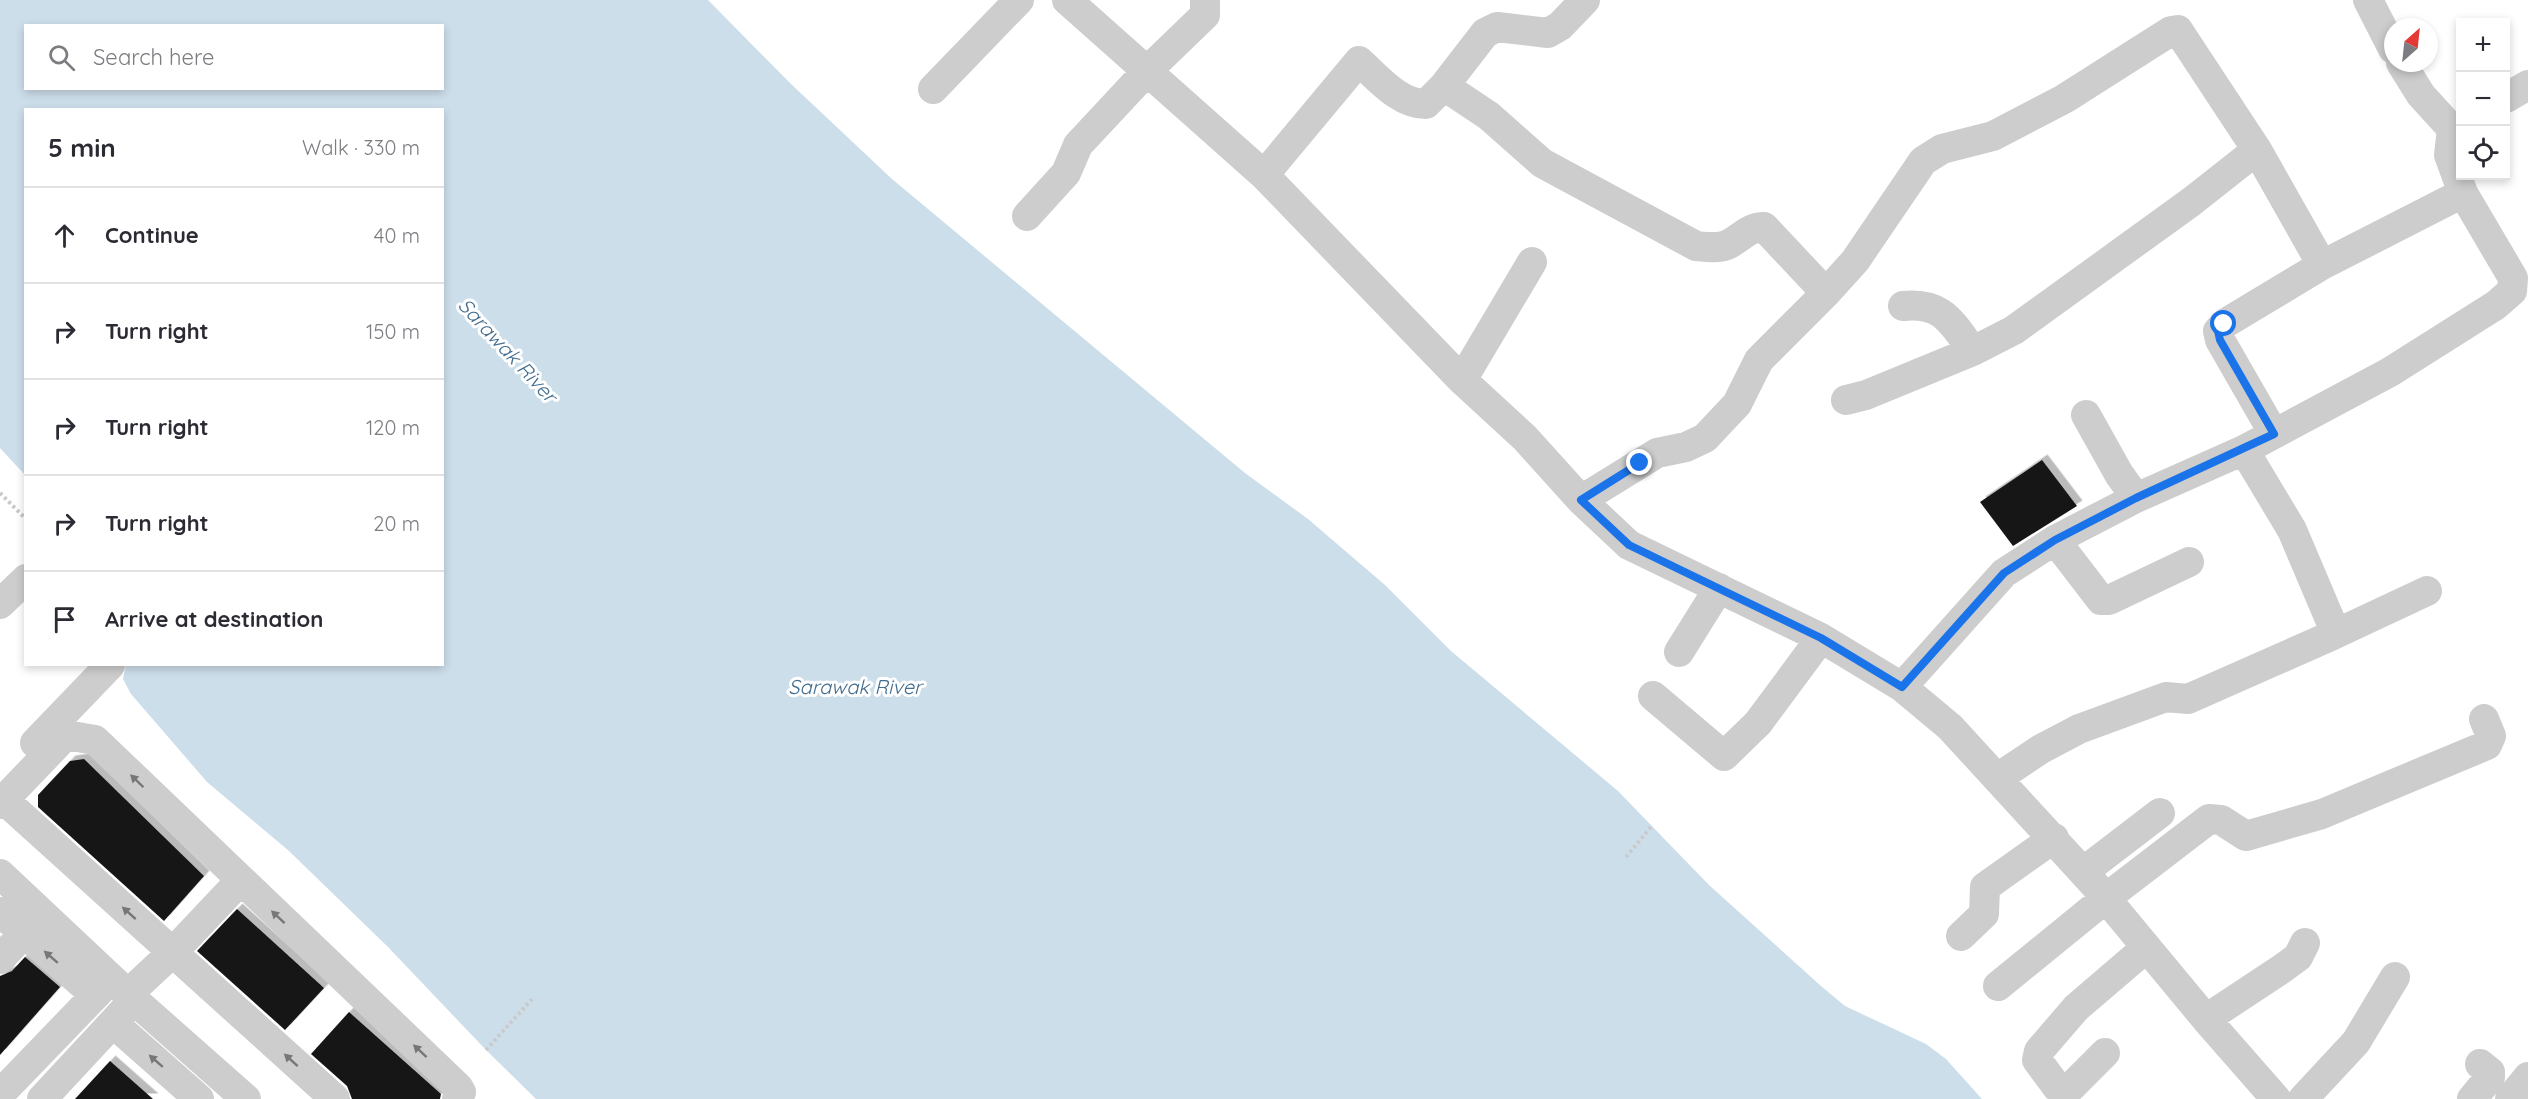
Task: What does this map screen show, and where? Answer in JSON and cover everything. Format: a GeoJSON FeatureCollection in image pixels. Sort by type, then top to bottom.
{"type":"FeatureCollection","features":[{"type":"Feature","properties":{"kind":"street"},"geometry":{"type":"LineString","coordinates":[[933,89],[1018,0]]}},
{"type":"Feature","properties":{"kind":"street"},"geometry":{"type":"LineString","coordinates":[[1067,0],[1264,176],[1462,380],[1525,438],[1581,500],[1629,545],[1821,638],[1902,687],[1950,727],[1999,777],[2084,872],[2276,1099]]}},
{"type":"Feature","properties":{"kind":"street"},"geometry":{"type":"LineString","coordinates":[[1027,216],[1066,172],[1078,145],[1147,71],[1205,15],[1205,0]]}},
{"type":"Feature","properties":{"kind":"street"},"geometry":{"type":"LineString","coordinates":[[1264,176],[1359,61],[1401,97],[1414,104],[1426,104],[1444,86],[1485,33],[1497,27],[1548,33],[1560,26],[1585,0]]}},
{"type":"Feature","properties":{"kind":"street"},"geometry":{"type":"LineString","coordinates":[[2368,0],[2384,31]]}},
{"type":"Feature","properties":{"kind":"street"},"geometry":{"type":"LineString","coordinates":[[1581,500],[1657,453],[1686,447],[1705,438],[1737,404],[1759,360],[1855,261],[1923,161],[1942,150],[1993,136],[2064,99],[2171,31],[2178,30],[2184,38],[2257,150],[2322,266]]}},
{"type":"Feature","properties":{"kind":"street"},"geometry":{"type":"LineString","coordinates":[[2407,72],[2421,95],[2456,127],[2450,155],[2456,173]]}},
{"type":"Feature","properties":{"kind":"street"},"geometry":{"type":"LineString","coordinates":[[2510,95],[2528,85]]}},
{"type":"Feature","properties":{"kind":"street"},"geometry":{"type":"LineString","coordinates":[[1444,86],[1489,116],[1542,163],[1696,246],[1714,248],[1728,245],[1755,227],[1764,226],[1826,293]]}},
{"type":"Feature","properties":{"kind":"street"},"geometry":{"type":"LineString","coordinates":[[1846,400],[1866,395],[1973,351],[2014,330],[2191,202],[2257,150]]}},
{"type":"Feature","properties":{"kind":"street"},"geometry":{"type":"LineString","coordinates":[[1902,687],[2004,573],[2055,540],[2136,498],[2244,450],[2390,372],[2496,305],[2512,291],[2514,278],[2463,193],[2459,180]]}},
{"type":"Feature","properties":{"kind":"street"},"geometry":{"type":"LineString","coordinates":[[2274,434],[2220,340],[2218,331],[2224,324],[2322,266],[2463,193]]}},
{"type":"Feature","properties":{"kind":"street"},"geometry":{"type":"LineString","coordinates":[[1462,380],[1532,262]]}},
{"type":"Feature","properties":{"kind":"street"},"geometry":{"type":"LineString","coordinates":[[1903,306],[1922,304],[1933,306],[1953,324],[1973,351]]}},
{"type":"Feature","properties":{"kind":"street"},"geometry":{"type":"LineString","coordinates":[[2086,415],[2119,474],[2136,498]]}},
{"type":"Feature","properties":{"kind":"street"},"geometry":{"type":"LineString","coordinates":[[2244,450],[2292,530],[2320,593],[2334,629],[2333,635]]}},
{"type":"Feature","properties":{"kind":"street"},"geometry":{"type":"LineString","coordinates":[[2055,540],[2101,600],[2109,600],[2189,562]]}},
{"type":"Feature","properties":{"kind":"street"},"geometry":{"type":"LineString","coordinates":[[0,604],[24,581]]}},
{"type":"Feature","properties":{"kind":"street"},"geometry":{"type":"LineString","coordinates":[[1679,652],[1719,588]]}},
{"type":"Feature","properties":{"kind":"street"},"geometry":{"type":"LineString","coordinates":[[1999,777],[2041,748],[2079,729],[2166,698],[2188,699],[2427,591]]}},
{"type":"Feature","properties":{"kind":"street"},"geometry":{"type":"LineString","coordinates":[[1653,696],[1724,756],[1758,723],[1821,638]]}},
{"type":"Feature","properties":{"kind":"street"},"geometry":{"type":"LineString","coordinates":[[1,795],[109,666]]}},
{"type":"Feature","properties":{"kind":"street"},"geometry":{"type":"LineString","coordinates":[[1998,986],[2106,898],[2209,819],[2221,820],[2246,836],[2322,814],[2487,745],[2491,736],[2484,719]]}},
{"type":"Feature","properties":{"kind":"street"},"geometry":{"type":"LineString","coordinates":[[1,795],[66,735],[95,740],[458,1087],[459,1098]]}},
{"type":"Feature","properties":{"kind":"street"},"geometry":{"type":"LineString","coordinates":[[1,795],[335,1099]]}},
{"type":"Feature","properties":{"kind":"street"},"geometry":{"type":"LineString","coordinates":[[2084,872],[2160,813]]}},
{"type":"Feature","properties":{"kind":"street"},"geometry":{"type":"LineString","coordinates":[[1961,936],[1983,914],[1985,887],[2054,838]]}},
{"type":"Feature","properties":{"kind":"street"},"geometry":{"type":"LineString","coordinates":[[0,874],[117,992],[246,1099]]}},
{"type":"Feature","properties":{"kind":"street"},"geometry":{"type":"LineString","coordinates":[[0,1094],[117,992],[173,952],[240,880]]}},
{"type":"Feature","properties":{"kind":"street"},"geometry":{"type":"LineString","coordinates":[[0,912],[24,933],[117,992]]}},
{"type":"Feature","properties":{"kind":"street"},"geometry":{"type":"LineString","coordinates":[[0,958],[24,933]]}},
{"type":"Feature","properties":{"kind":"street"},"geometry":{"type":"LineString","coordinates":[[2206,1019],[2298,957],[2306,943]]}},
{"type":"Feature","properties":{"kind":"street"},"geometry":{"type":"LineString","coordinates":[[2105,1053],[2068,1090],[2057,1087],[2037,1060],[2039,1051],[2076,1008],[2146,948]]}},
{"type":"Feature","properties":{"kind":"street"},"geometry":{"type":"LineString","coordinates":[[2303,1099],[2356,1042],[2395,977]]}},
{"type":"Feature","properties":{"kind":"street"},"geometry":{"type":"LineString","coordinates":[[43,1099],[112,1023],[117,992]]}},
{"type":"Feature","properties":{"kind":"street"},"geometry":{"type":"LineString","coordinates":[[112,1023],[199,1099]]}},
{"type":"Feature","properties":{"kind":"street"},"geometry":{"type":"LineString","coordinates":[[2472,1099],[2490,1077],[2490,1072],[2480,1064]]}},
{"type":"Feature","properties":{"kind":"street"},"geometry":{"type":"LineString","coordinates":[[2510,1099],[2528,1077]]}},
{"type":"Feature","properties":{"kind":"path"},"geometry":{"type":"LineString","coordinates":[[0,493],[24,517]]}},
{"type":"Feature","properties":{"kind":"path"},"geometry":{"type":"LineString","coordinates":[[1626,857],[1651,827]]}},
{"type":"Feature","properties":{"kind":"path"},"geometry":{"type":"LineString","coordinates":[[486,1050],[532,999]]}},
{"type":"Feature","properties":{"kind":"water","name":"Sarawak River"},"geometry":{"type":"Polygon","coordinates":[[[0,0],[708,0],[790,83],[892,179],[1245,473],[1308,519],[1385,585],[1451,651],[1618,791],[1709,885],[1821,986],[1845,1006],[1926,1044],[1946,1059],[1982,1099],[536,1099],[388,947],[289,851],[207,782],[131,694],[123,679],[126,666],[444,666],[444,108],[24,108],[24,474],[0,448],[0,0]]]}},
{"type":"Feature","properties":{"kind":"building"},"geometry":{"type":"Polygon","coordinates":[[[2042,460],[2077,506],[2013,546],[1980,502],[2042,460]]]}},
{"type":"Feature","properties":{"kind":"building"},"geometry":{"type":"Polygon","coordinates":[[[84,759],[204,876],[164,921],[38,807],[38,795],[70,761],[84,759]]]}},
{"type":"Feature","properties":{"kind":"building"},"geometry":{"type":"Polygon","coordinates":[[[237,909],[324,988],[285,1030],[197,951],[237,909]]]}},
{"type":"Feature","properties":{"kind":"building"},"geometry":{"type":"Polygon","coordinates":[[[25,957],[60,987],[0,1055],[0,976],[12,971],[25,957]]]}},
{"type":"Feature","properties":{"kind":"building"},"geometry":{"type":"Polygon","coordinates":[[[349,1012],[441,1094],[440,1099],[352,1099],[347,1086],[311,1054],[349,1012]]]}},
{"type":"Feature","properties":{"kind":"building"},"geometry":{"type":"Polygon","coordinates":[[[110,1061],[153,1099],[75,1099],[110,1061]]]}},
{"type":"Feature","properties":{"kind":"route"},"geometry":{"type":"LineString","coordinates":[[1640,463],[1581,500],[1610,530],[1629,545],[1665,564],[1821,638],[1902,687],[2004,573],[2055,540],[2136,498],[2244,450],[2274,434],[2220,340],[2218,331],[2224,324]]}}]}
